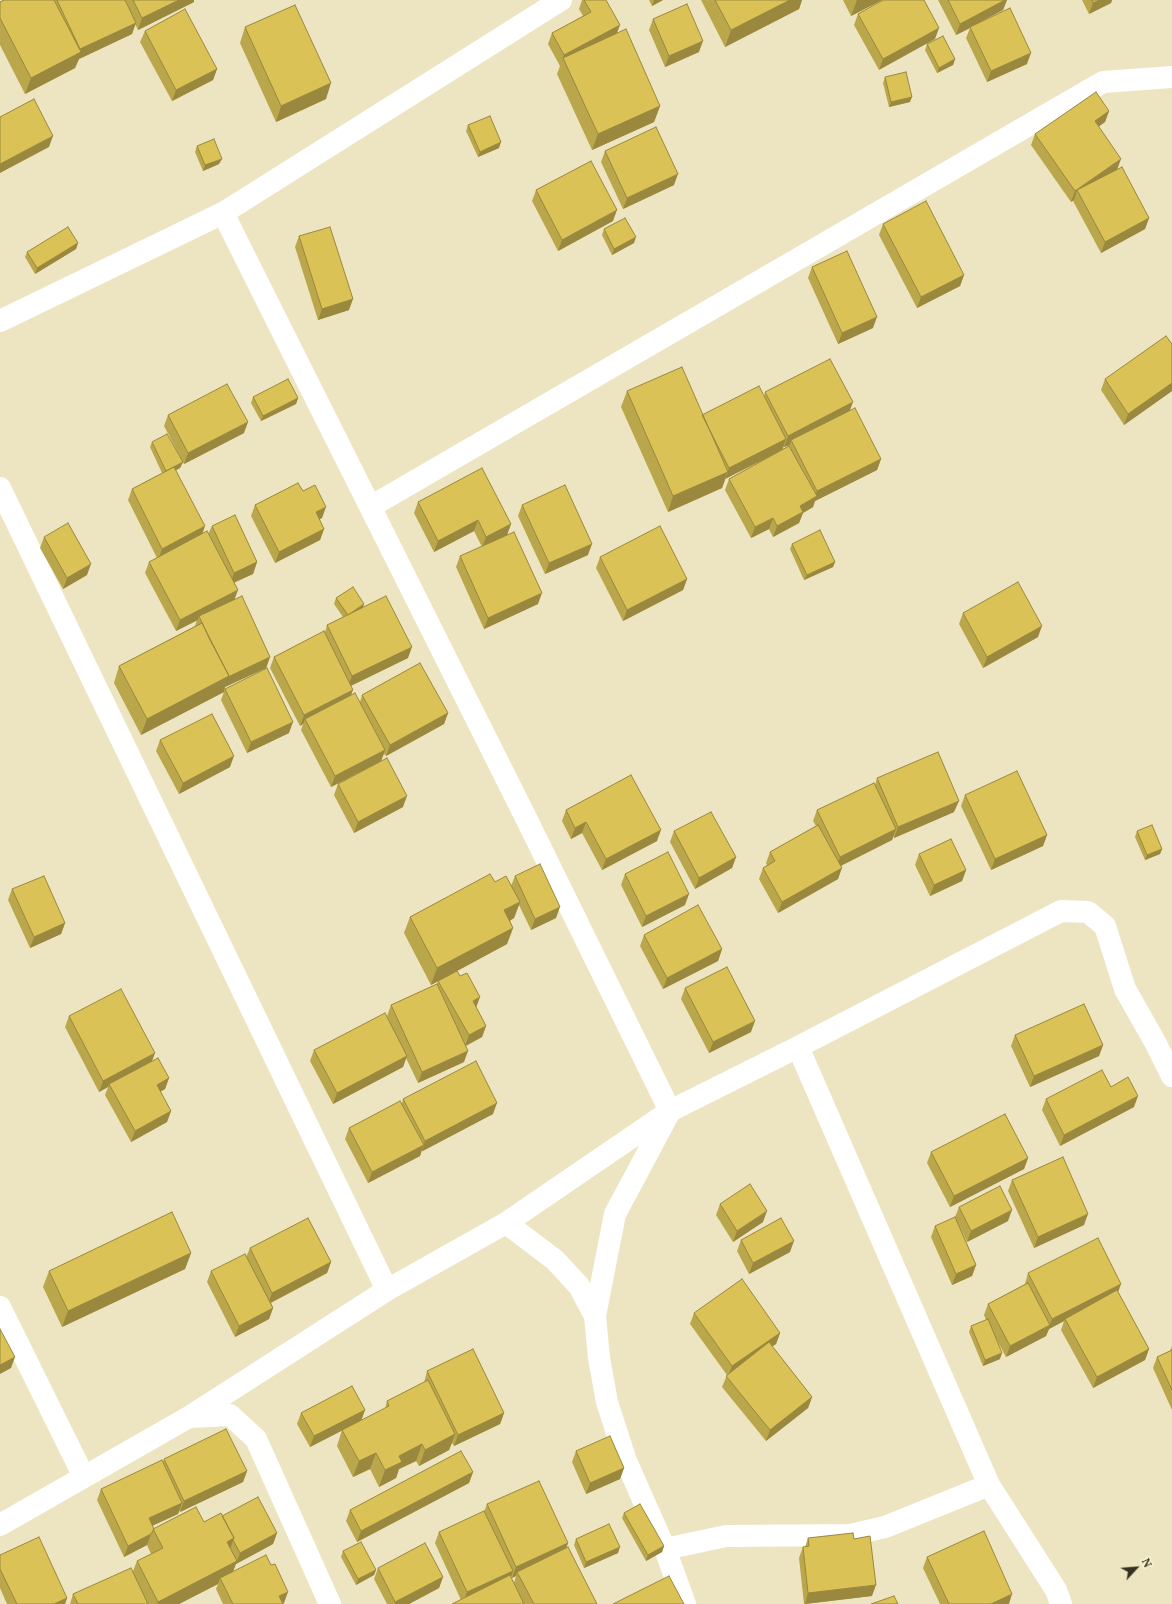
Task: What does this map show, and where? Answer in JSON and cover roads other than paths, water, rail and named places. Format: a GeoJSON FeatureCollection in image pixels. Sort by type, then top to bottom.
{"type":"FeatureCollection","features":[{"type":"Feature","properties":{"kind":"street"},"geometry":{"type":"LineString","coordinates":[[0,321],[222,213],[561,0]]}},
{"type":"Feature","properties":{"kind":"street"},"geometry":{"type":"LineString","coordinates":[[370,507],[1102,82],[1172,77]]}},
{"type":"Feature","properties":{"kind":"street"},"geometry":{"type":"LineString","coordinates":[[222,213],[523,811],[670,1111]]}},
{"type":"Feature","properties":{"kind":"street"},"geometry":{"type":"LineString","coordinates":[[0,488],[387,1290]]}},
{"type":"Feature","properties":{"kind":"street"},"geometry":{"type":"LineString","coordinates":[[0,1525],[189,1417],[387,1290],[506,1223],[670,1111],[798,1047],[1061,911],[1088,912],[1105,926],[1125,989],[1155,1042],[1172,1076]]}},
{"type":"Feature","properties":{"kind":"street"},"geometry":{"type":"LineString","coordinates":[[798,1047],[989,1485],[1056,1590],[1061,1604]]}},
{"type":"Feature","properties":{"kind":"street"},"geometry":{"type":"LineString","coordinates":[[670,1111],[615,1214],[595,1316],[599,1358],[607,1402],[626,1461],[665,1549],[685,1604]]}},
{"type":"Feature","properties":{"kind":"street"},"geometry":{"type":"LineString","coordinates":[[506,1223],[556,1260],[579,1286],[595,1316]]}},
{"type":"Feature","properties":{"kind":"street"},"geometry":{"type":"LineString","coordinates":[[0,1307],[84,1477]]}},
{"type":"Feature","properties":{"kind":"street"},"geometry":{"type":"LineString","coordinates":[[189,1417],[230,1415],[256,1439],[330,1604]]}},
{"type":"Feature","properties":{"kind":"street"},"geometry":{"type":"LineString","coordinates":[[665,1549],[726,1536],[850,1535],[885,1527],[989,1485]]}}]}
